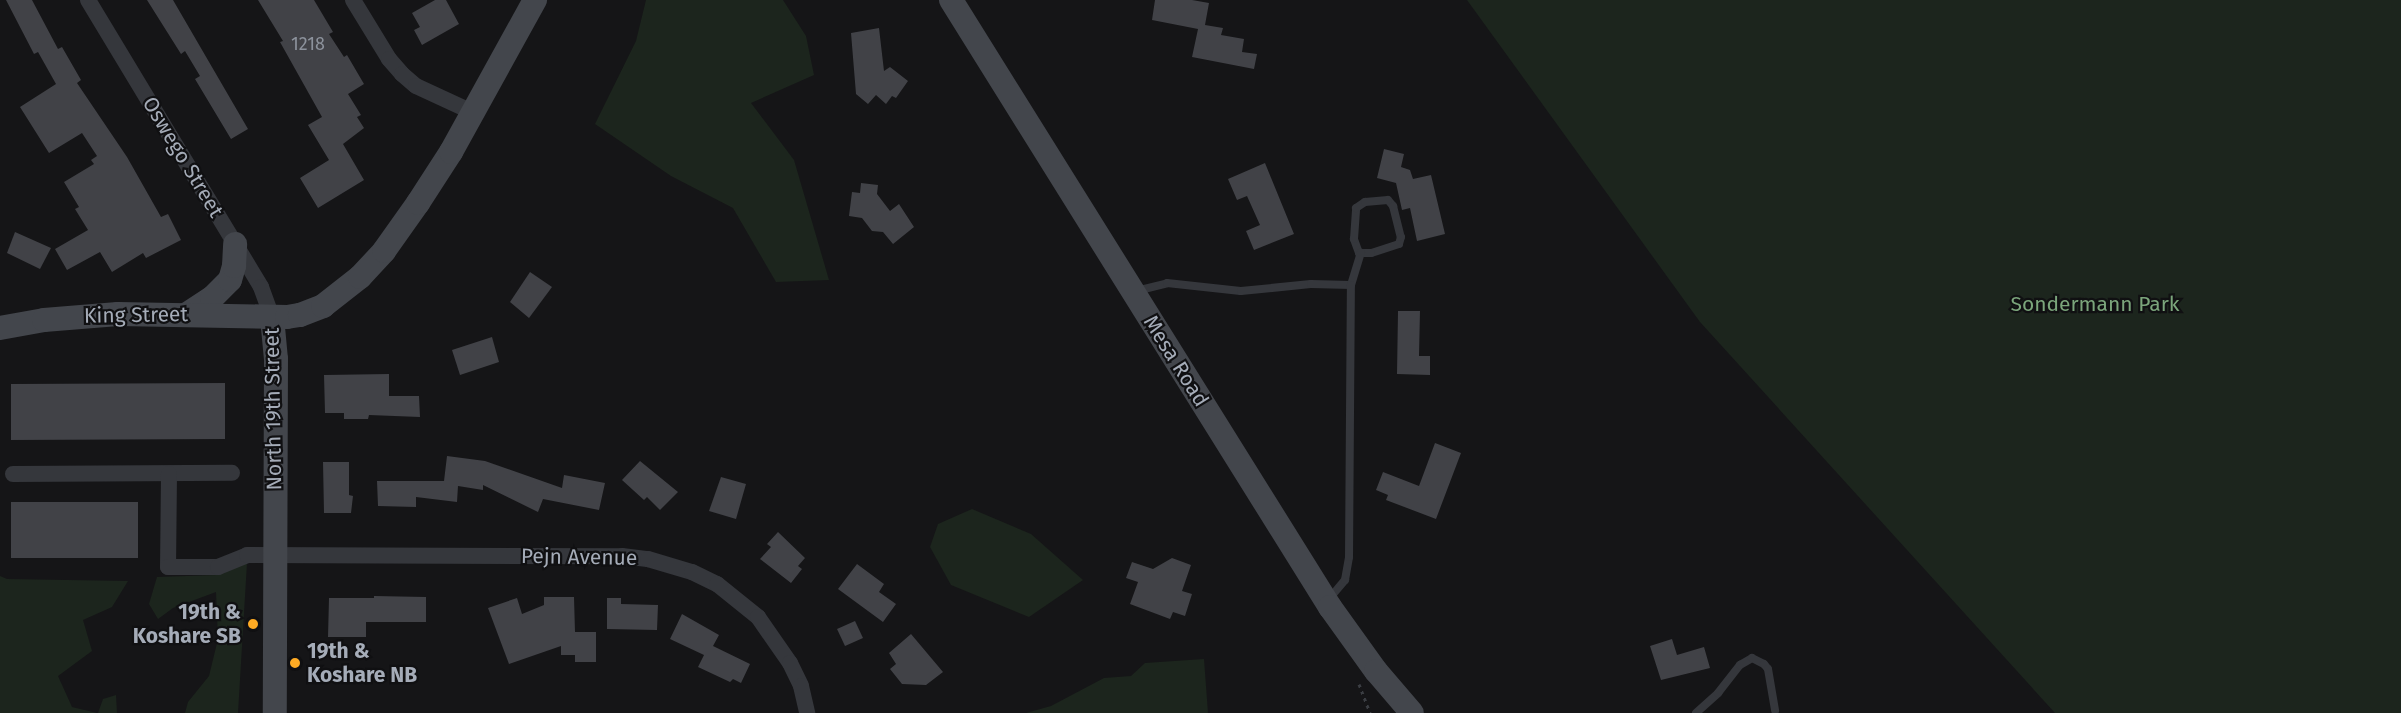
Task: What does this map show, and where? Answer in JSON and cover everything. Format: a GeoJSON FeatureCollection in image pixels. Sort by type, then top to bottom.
{"type":"FeatureCollection","features":[{"type":"Feature","properties":{"kind":"street","name":"Oswego Street"},"geometry":{"type":"LineString","coordinates":[[88,0],[261,287],[272,317]]}},
{"type":"Feature","properties":{"kind":"street"},"geometry":{"type":"LineString","coordinates":[[353,0],[389,59],[402,74],[416,86],[472,112]]}},
{"type":"Feature","properties":{"kind":"street","name":"North 19th Street"},"geometry":{"type":"LineString","coordinates":[[274,713],[276,359],[272,317],[300,315],[323,306],[360,277],[384,251],[418,203],[535,0]]}},
{"type":"Feature","properties":{"kind":"street","name":"Mesa Road"},"geometry":{"type":"LineString","coordinates":[[951,0],[1327,602],[1376,671],[1412,713]]}},
{"type":"Feature","properties":{"kind":"street"},"geometry":{"type":"LineString","coordinates":[[187,314],[212,298],[230,280],[234,266],[235,244]]}},
{"type":"Feature","properties":{"kind":"street","name":"King Street"},"geometry":{"type":"LineString","coordinates":[[1,325],[76,316],[187,314],[272,317]]}},
{"type":"Feature","properties":{"kind":"street"},"geometry":{"type":"LineString","coordinates":[[13,474],[232,473]]}},
{"type":"Feature","properties":{"kind":"street","name":"Pejn Avenue"},"geometry":{"type":"LineString","coordinates":[[169,474],[168,567],[218,567],[247,555],[622,556],[671,564],[717,584],[758,617],[776,640],[794,671],[801,686],[807,713]]}},
{"type":"Feature","properties":{"kind":"lane"},"geometry":{"type":"LineString","coordinates":[[1327,602],[1345,580],[1349,557],[1351,285],[1361,253],[1354,239],[1356,208],[1365,202],[1388,200],[1393,206],[1401,237],[1398,244],[1371,253],[1361,253]]}},
{"type":"Feature","properties":{"kind":"lane"},"geometry":{"type":"LineString","coordinates":[[1133,291],[1167,283],[1241,291],[1311,284],[1351,285]]}},
{"type":"Feature","properties":{"kind":"lane"},"geometry":{"type":"LineString","coordinates":[[1696,713],[1718,693],[1740,665],[1752,658],[1764,664],[1768,669],[1775,710]]}},
{"type":"Feature","properties":{"kind":"green space"},"geometry":{"type":"Polygon","coordinates":[[[646,0],[783,0],[806,36],[814,75],[751,103],[794,160],[829,280],[776,282],[733,208],[671,176],[595,124],[636,41],[646,0]]]}},
{"type":"Feature","properties":{"kind":"green space","name":"Sondermann Park"},"geometry":{"type":"Polygon","coordinates":[[[1467,0],[2401,0],[2401,713],[2055,713],[1700,322],[1467,0]]]}},
{"type":"Feature","properties":{"kind":"green space"},"geometry":{"type":"Polygon","coordinates":[[[972,509],[1031,534],[1083,580],[1029,617],[951,585],[930,547],[938,524],[972,509]]]}},
{"type":"Feature","properties":{"kind":"green space"},"geometry":{"type":"Polygon","coordinates":[[[247,563],[238,713],[185,713],[188,702],[209,676],[218,639],[216,592],[173,608],[158,619],[149,604],[157,577],[217,575],[247,563]]]}},
{"type":"Feature","properties":{"kind":"green space"},"geometry":{"type":"Polygon","coordinates":[[[0,576],[7,579],[128,581],[112,607],[83,620],[92,651],[58,676],[72,707],[97,713],[0,713],[0,576]]]}},
{"type":"Feature","properties":{"kind":"green space"},"geometry":{"type":"Polygon","coordinates":[[[1204,659],[1208,713],[1026,713],[1051,706],[1104,678],[1131,676],[1145,663],[1204,659]]]}},
{"type":"Feature","properties":{"kind":"green space"},"geometry":{"type":"Polygon","coordinates":[[[116,695],[117,713],[98,713],[103,699],[116,695]]]}},
{"type":"Feature","properties":{"kind":"building"},"geometry":{"type":"Polygon","coordinates":[[[6,0],[32,0],[58,49],[62,47],[81,80],[77,83],[127,157],[161,217],[168,214],[181,240],[146,258],[143,253],[112,272],[100,252],[67,270],[55,249],[88,230],[75,209],[79,207],[64,182],[94,164],[91,160],[97,156],[82,133],[49,153],[20,107],[56,84],[38,52],[34,54],[6,0]]]}},
{"type":"Feature","properties":{"kind":"building"},"geometry":{"type":"Polygon","coordinates":[[[147,0],[173,0],[248,129],[231,139],[195,79],[200,76],[185,51],[181,54],[147,0]]]}},
{"type":"Feature","properties":{"kind":"building"},"geometry":{"type":"Polygon","coordinates":[[[258,0],[314,0],[333,32],[329,34],[344,57],[347,55],[364,84],[348,94],[361,115],[357,117],[364,128],[343,144],[364,180],[318,208],[300,178],[329,160],[308,125],[322,117],[280,42],[283,41],[258,0]]]}},
{"type":"Feature","properties":{"kind":"building"},"geometry":{"type":"Polygon","coordinates":[[[435,0],[446,0],[459,24],[422,45],[414,30],[420,27],[412,13],[435,0]]]}},
{"type":"Feature","properties":{"kind":"building"},"geometry":{"type":"Polygon","coordinates":[[[1155,0],[1192,0],[1209,3],[1205,25],[1223,28],[1221,35],[1244,39],[1242,52],[1257,54],[1254,69],[1192,57],[1198,29],[1152,20],[1155,0]]]}},
{"type":"Feature","properties":{"kind":"building"},"geometry":{"type":"Polygon","coordinates":[[[879,28],[884,71],[890,67],[908,81],[896,98],[892,96],[886,104],[876,95],[868,104],[856,94],[851,33],[879,28]]]}},
{"type":"Feature","properties":{"kind":"building"},"geometry":{"type":"Polygon","coordinates":[[[1384,149],[1404,154],[1401,167],[1410,170],[1413,179],[1431,175],[1445,234],[1417,241],[1410,208],[1402,210],[1396,183],[1377,178],[1384,149]]]}},
{"type":"Feature","properties":{"kind":"building"},"geometry":{"type":"Polygon","coordinates":[[[1265,163],[1294,234],[1254,250],[1246,231],[1260,225],[1247,196],[1237,200],[1228,179],[1265,163]]]}},
{"type":"Feature","properties":{"kind":"building"},"geometry":{"type":"Polygon","coordinates":[[[861,183],[878,185],[877,194],[890,211],[899,204],[914,227],[893,244],[883,232],[872,231],[862,218],[849,216],[852,192],[860,193],[861,183]]]}},
{"type":"Feature","properties":{"kind":"building"},"geometry":{"type":"Polygon","coordinates":[[[15,232],[51,248],[40,269],[7,253],[15,232]]]}},
{"type":"Feature","properties":{"kind":"building"},"geometry":{"type":"Polygon","coordinates":[[[530,272],[552,287],[529,318],[510,302],[530,272]]]}},
{"type":"Feature","properties":{"kind":"building"},"geometry":{"type":"Polygon","coordinates":[[[1398,311],[1420,311],[1419,356],[1430,356],[1430,375],[1397,374],[1398,311]]]}},
{"type":"Feature","properties":{"kind":"building"},"geometry":{"type":"Polygon","coordinates":[[[492,337],[499,362],[460,375],[452,350],[492,337]]]}},
{"type":"Feature","properties":{"kind":"building"},"geometry":{"type":"Polygon","coordinates":[[[389,374],[389,396],[419,396],[420,417],[369,415],[368,419],[344,419],[344,413],[325,413],[324,375],[389,374]]]}},
{"type":"Feature","properties":{"kind":"building"},"geometry":{"type":"Polygon","coordinates":[[[225,383],[225,439],[11,440],[11,384],[225,383]]]}},
{"type":"Feature","properties":{"kind":"building"},"geometry":{"type":"Polygon","coordinates":[[[1435,443],[1461,453],[1436,519],[1386,500],[1388,495],[1376,490],[1383,472],[1419,486],[1435,443]]]}},
{"type":"Feature","properties":{"kind":"building"},"geometry":{"type":"Polygon","coordinates":[[[447,456],[485,461],[562,488],[564,475],[605,483],[599,510],[543,499],[538,512],[483,485],[483,490],[458,486],[457,502],[416,497],[416,507],[378,506],[377,481],[444,481],[447,456]]]}},
{"type":"Feature","properties":{"kind":"building"},"geometry":{"type":"Polygon","coordinates":[[[640,461],[678,492],[660,510],[647,497],[644,500],[622,480],[640,461]]]}},
{"type":"Feature","properties":{"kind":"building"},"geometry":{"type":"Polygon","coordinates":[[[323,462],[349,462],[349,495],[353,496],[351,513],[324,513],[323,462]]]}},
{"type":"Feature","properties":{"kind":"building"},"geometry":{"type":"Polygon","coordinates":[[[721,477],[746,484],[736,519],[709,511],[721,477]]]}},
{"type":"Feature","properties":{"kind":"building"},"geometry":{"type":"Polygon","coordinates":[[[11,502],[138,502],[138,558],[11,558],[11,502]]]}},
{"type":"Feature","properties":{"kind":"building"},"geometry":{"type":"Polygon","coordinates":[[[778,532],[805,558],[798,566],[802,569],[791,583],[760,559],[771,547],[767,544],[778,532]]]}},
{"type":"Feature","properties":{"kind":"building"},"geometry":{"type":"Polygon","coordinates":[[[1172,558],[1191,565],[1182,591],[1192,594],[1185,616],[1173,612],[1170,619],[1130,604],[1138,582],[1126,578],[1132,562],[1153,569],[1172,558]]]}},
{"type":"Feature","properties":{"kind":"building"},"geometry":{"type":"Polygon","coordinates":[[[857,564],[884,584],[879,592],[896,604],[883,622],[838,589],[857,564]]]}},
{"type":"Feature","properties":{"kind":"building"},"geometry":{"type":"Polygon","coordinates":[[[374,596],[426,597],[426,622],[366,622],[366,637],[328,637],[329,598],[374,598],[374,596]]]}},
{"type":"Feature","properties":{"kind":"building"},"geometry":{"type":"Polygon","coordinates":[[[544,597],[574,597],[575,632],[596,632],[596,662],[575,662],[575,655],[561,655],[561,646],[509,664],[488,608],[517,598],[522,614],[544,605],[544,597]]]}},
{"type":"Feature","properties":{"kind":"building"},"geometry":{"type":"Polygon","coordinates":[[[607,598],[621,598],[621,604],[658,605],[657,630],[607,629],[607,598]]]}},
{"type":"Feature","properties":{"kind":"building"},"geometry":{"type":"Polygon","coordinates":[[[682,614],[719,635],[713,646],[750,664],[741,683],[733,679],[730,682],[698,667],[704,655],[670,639],[682,614]]]}},
{"type":"Feature","properties":{"kind":"building"},"geometry":{"type":"Polygon","coordinates":[[[855,621],[863,638],[845,646],[837,629],[855,621]]]}},
{"type":"Feature","properties":{"kind":"building"},"geometry":{"type":"Polygon","coordinates":[[[911,634],[943,672],[926,685],[902,684],[890,669],[896,664],[889,653],[911,634]]]}},
{"type":"Feature","properties":{"kind":"building"},"geometry":{"type":"Polygon","coordinates":[[[1672,639],[1677,655],[1704,647],[1710,668],[1661,680],[1650,646],[1672,639]]]}},
{"type":"Feature","properties":{"kind":"place","name":"19th & Koshare SB"},"geometry":{"type":"Point","coordinates":[253,624]}},
{"type":"Feature","properties":{"kind":"place","name":"19th & Koshare NB"},"geometry":{"type":"Point","coordinates":[295,663]}}]}
